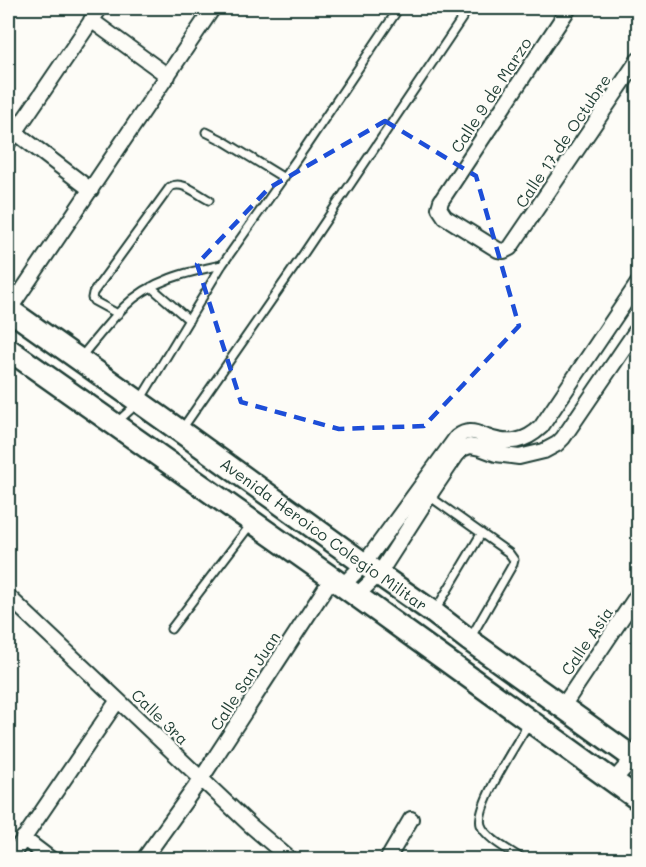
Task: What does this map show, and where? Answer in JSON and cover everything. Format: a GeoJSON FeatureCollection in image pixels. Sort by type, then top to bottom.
{"type":"FeatureCollection","features":[{"type":"Feature","properties":{"kind":"main road","name":"Avenida Heroico Colegio Militar"},"geometry":{"type":"LineString","coordinates":[[8,310],[469,640],[637,757]]}},
{"type":"Feature","properties":{"kind":"main road","name":"Avenida Heroico Colegio Militar"},"geometry":{"type":"LineString","coordinates":[[8,349],[639,799]]}},
{"type":"Feature","properties":{"kind":"street"},"geometry":{"type":"LineString","coordinates":[[91,190],[11,137],[100,8]]}},
{"type":"Feature","properties":{"kind":"street"},"geometry":{"type":"LineString","coordinates":[[8,310],[213,8]]}},
{"type":"Feature","properties":{"kind":"street","name":"Calle 9 de Marzo"},"geometry":{"type":"LineString","coordinates":[[515,241],[510,248],[504,251],[498,250],[445,217],[439,208],[441,201],[569,8]]}},
{"type":"Feature","properties":{"kind":"street"},"geometry":{"type":"LineString","coordinates":[[91,20],[168,76]]}},
{"type":"Feature","properties":{"kind":"street","name":"Calle 17 de Octubre"},"geometry":{"type":"LineString","coordinates":[[515,241],[639,60]]}},
{"type":"Feature","properties":{"kind":"street"},"geometry":{"type":"LineString","coordinates":[[372,569],[456,438],[472,432],[493,440],[512,442],[533,435],[542,427],[639,283]]}},
{"type":"Feature","properties":{"kind":"street"},"geometry":{"type":"LineString","coordinates":[[372,569],[429,496],[456,456],[466,447],[519,457],[544,451],[558,444],[639,328]]}},
{"type":"Feature","properties":{"kind":"street"},"geometry":{"type":"LineString","coordinates":[[523,440],[533,454]]}},
{"type":"Feature","properties":{"kind":"street","name":"Calle San Juan"},"geometry":{"type":"LineString","coordinates":[[142,860],[343,587],[372,569]]}},
{"type":"Feature","properties":{"kind":"street","name":"Calle Asia"},"geometry":{"type":"LineString","coordinates":[[563,706],[639,594]]}},
{"type":"Feature","properties":{"kind":"street","name":"Calle 3ra"},"geometry":{"type":"LineString","coordinates":[[8,596],[250,825],[291,860]]}},
{"type":"Feature","properties":{"kind":"street"},"geometry":{"type":"LineString","coordinates":[[9,860],[118,700]]}},
{"type":"Feature","properties":{"kind":"street"},"geometry":{"type":"LineString","coordinates":[[613,781],[637,757]]}},
{"type":"Feature","properties":{"kind":"street"},"geometry":{"type":"LineString","coordinates":[[387,860],[411,819]]}},
{"type":"Feature","properties":{"kind":"street"},"geometry":{"type":"LineString","coordinates":[[23,838],[52,860]]}},
{"type":"Feature","properties":{"kind":"lane"},"geometry":{"type":"LineString","coordinates":[[114,425],[139,402],[222,265],[399,8]]}},
{"type":"Feature","properties":{"kind":"lane"},"geometry":{"type":"LineString","coordinates":[[180,431],[469,8]]}},
{"type":"Feature","properties":{"kind":"lane"},"geometry":{"type":"LineString","coordinates":[[206,132],[284,178]]}},
{"type":"Feature","properties":{"kind":"lane"},"geometry":{"type":"LineString","coordinates":[[118,314],[94,301],[93,293],[170,188],[182,184],[209,200]]}},
{"type":"Feature","properties":{"kind":"lane"},"geometry":{"type":"LineString","coordinates":[[79,359],[125,306],[151,287],[187,272],[222,265]]}},
{"type":"Feature","properties":{"kind":"lane"},"geometry":{"type":"LineString","coordinates":[[151,287],[189,320]]}},
{"type":"Feature","properties":{"kind":"lane"},"geometry":{"type":"LineString","coordinates":[[429,496],[509,553],[514,560],[469,640]]}},
{"type":"Feature","properties":{"kind":"lane"},"geometry":{"type":"LineString","coordinates":[[171,629],[252,522]]}},
{"type":"Feature","properties":{"kind":"lane"},"geometry":{"type":"LineString","coordinates":[[434,613],[482,534]]}},
{"type":"Feature","properties":{"kind":"lane"},"geometry":{"type":"LineString","coordinates":[[524,860],[489,837],[481,825],[481,818],[493,784],[530,722]]}},
{"type":"Feature","properties":{"kind":"highlighted area"},"geometry":{"type":"Polygon","coordinates":[[[385,121],[476,176],[519,326],[424,426],[339,429],[241,402],[197,264],[269,188],[385,121]]]}}]}
